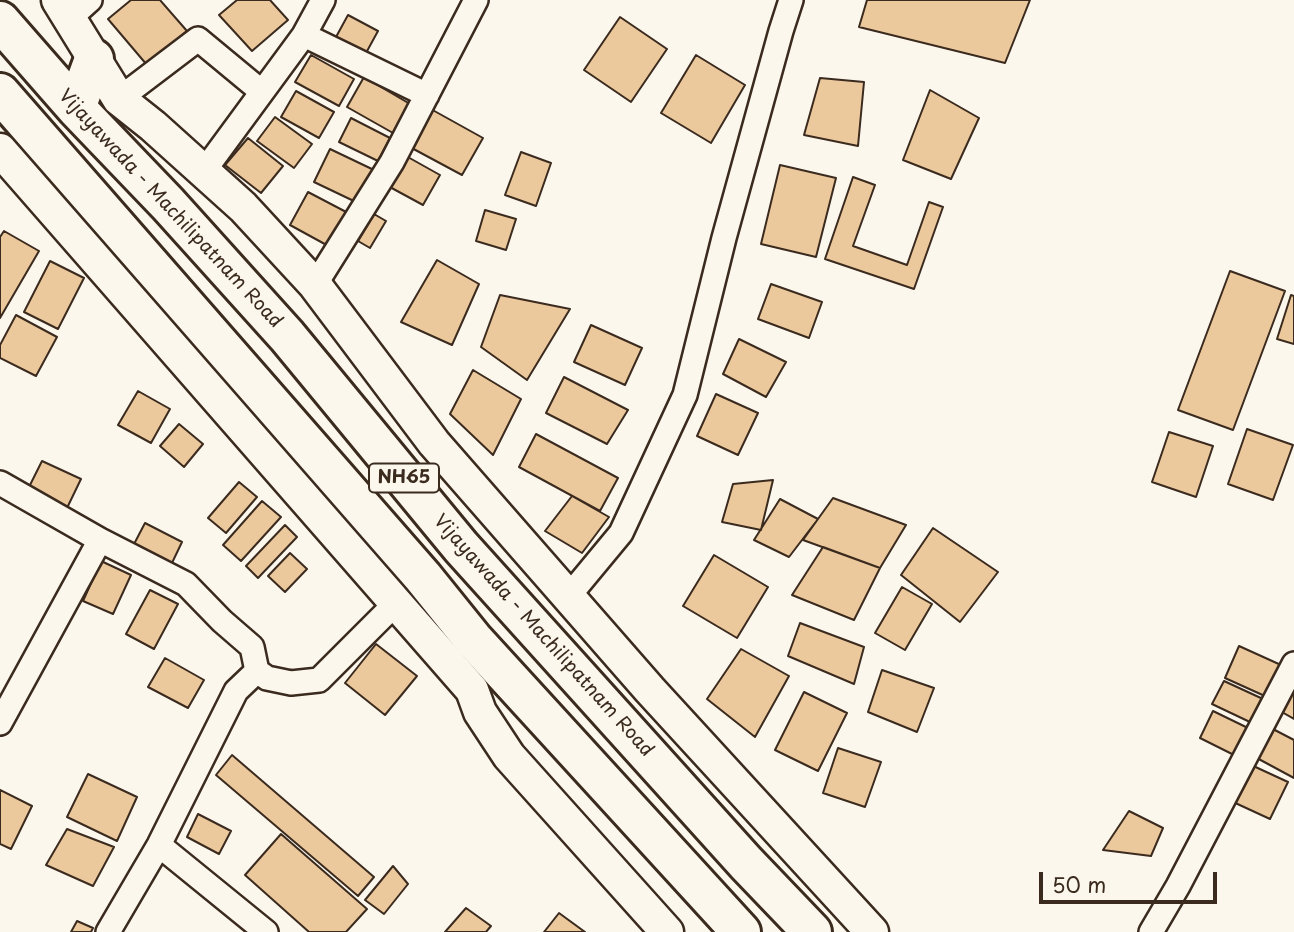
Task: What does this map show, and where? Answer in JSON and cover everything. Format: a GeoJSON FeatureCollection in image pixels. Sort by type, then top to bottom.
{"type":"FeatureCollection","features":[{"type":"Feature","properties":{"kind":"highway","name":"Vijayawada - Machilipatnam Road"},"geometry":{"type":"LineString","coordinates":[[0,21],[287,336],[461,547],[746,863],[812,932]]}},
{"type":"Feature","properties":{"kind":"highway"},"geometry":{"type":"LineString","coordinates":[[76,107],[94,58]]}},
{"type":"Feature","properties":{"kind":"highway","name":"NH65"},"geometry":{"type":"LineString","coordinates":[[0,93],[423,577],[473,639],[741,932]]}},
{"type":"Feature","properties":{"kind":"street"},"geometry":{"type":"LineString","coordinates":[[204,171],[304,35],[323,0]]}},
{"type":"Feature","properties":{"kind":"street"},"geometry":{"type":"LineString","coordinates":[[315,285],[392,162],[476,0]]}},
{"type":"Feature","properties":{"kind":"street"},"geometry":{"type":"LineString","coordinates":[[568,597],[621,533],[685,395],[728,225],[791,0]]}},
{"type":"Feature","properties":{"kind":"street"},"geometry":{"type":"LineString","coordinates":[[73,6],[94,58],[119,99],[243,207],[315,285],[434,443],[650,690],[873,932]]}},
{"type":"Feature","properties":{"kind":"street"},"geometry":{"type":"LineString","coordinates":[[304,35],[427,94]]}},
{"type":"Feature","properties":{"kind":"street"},"geometry":{"type":"LineString","coordinates":[[119,99],[198,39],[262,92]]}},
{"type":"Feature","properties":{"kind":"street"},"geometry":{"type":"LineString","coordinates":[[0,150],[472,690],[480,712],[509,756],[667,932]]}},
{"type":"Feature","properties":{"kind":"street"},"geometry":{"type":"LineString","coordinates":[[0,483],[100,540],[186,584],[252,647],[257,671],[267,678],[291,684],[319,680],[396,603]]}},
{"type":"Feature","properties":{"kind":"street"},"geometry":{"type":"LineString","coordinates":[[0,723],[100,540]]}},
{"type":"Feature","properties":{"kind":"street"},"geometry":{"type":"LineString","coordinates":[[1151,932],[1178,886],[1294,664]]}},
{"type":"Feature","properties":{"kind":"street"},"geometry":{"type":"LineString","coordinates":[[108,932],[159,845],[236,691],[257,671]]}},
{"type":"Feature","properties":{"kind":"street"},"geometry":{"type":"LineString","coordinates":[[159,845],[266,932]]}},
{"type":"Feature","properties":{"kind":"building"},"geometry":{"type":"Polygon","coordinates":[[[131,0],[160,0],[187,31],[147,65],[108,19],[131,0]]]}},
{"type":"Feature","properties":{"kind":"building"},"geometry":{"type":"Polygon","coordinates":[[[237,0],[270,0],[288,20],[252,51],[219,15],[237,0]]]}},
{"type":"Feature","properties":{"kind":"building"},"geometry":{"type":"Polygon","coordinates":[[[867,0],[1030,0],[1005,63],[859,27],[867,0]]]}},
{"type":"Feature","properties":{"kind":"building"},"geometry":{"type":"Polygon","coordinates":[[[348,15],[378,31],[366,53],[336,37],[348,15]]]}},
{"type":"Feature","properties":{"kind":"building"},"geometry":{"type":"Polygon","coordinates":[[[620,17],[667,49],[631,102],[584,70],[620,17]]]}},
{"type":"Feature","properties":{"kind":"building"},"geometry":{"type":"Polygon","coordinates":[[[311,55],[354,79],[339,106],[295,82],[311,55]]]}},
{"type":"Feature","properties":{"kind":"building"},"geometry":{"type":"Polygon","coordinates":[[[696,55],[745,85],[711,143],[661,113],[696,55]]]}},
{"type":"Feature","properties":{"kind":"building"},"geometry":{"type":"Polygon","coordinates":[[[364,77],[410,104],[393,133],[347,107],[364,77]]]}},
{"type":"Feature","properties":{"kind":"building"},"geometry":{"type":"Polygon","coordinates":[[[820,78],[864,82],[858,146],[804,135],[820,78]]]}},
{"type":"Feature","properties":{"kind":"building"},"geometry":{"type":"Polygon","coordinates":[[[930,90],[979,118],[951,179],[903,160],[930,90]]]}},
{"type":"Feature","properties":{"kind":"building"},"geometry":{"type":"Polygon","coordinates":[[[296,91],[334,112],[319,138],[281,117],[296,91]]]}},
{"type":"Feature","properties":{"kind":"building"},"geometry":{"type":"Polygon","coordinates":[[[429,108],[483,138],[462,175],[408,146],[429,108]]]}},
{"type":"Feature","properties":{"kind":"building"},"geometry":{"type":"Polygon","coordinates":[[[275,117],[312,144],[294,168],[257,141],[275,117]]]}},
{"type":"Feature","properties":{"kind":"building"},"geometry":{"type":"Polygon","coordinates":[[[351,118],[390,138],[378,161],[339,142],[351,118]]]}},
{"type":"Feature","properties":{"kind":"building"},"geometry":{"type":"Polygon","coordinates":[[[248,138],[283,166],[261,193],[225,165],[248,138]]]}},
{"type":"Feature","properties":{"kind":"building"},"geometry":{"type":"Polygon","coordinates":[[[330,149],[374,170],[358,203],[314,182],[330,149]]]}},
{"type":"Feature","properties":{"kind":"building"},"geometry":{"type":"Polygon","coordinates":[[[521,152],[551,163],[536,206],[505,195],[521,152]]]}},
{"type":"Feature","properties":{"kind":"building"},"geometry":{"type":"Polygon","coordinates":[[[406,156],[440,175],[423,205],[388,186],[406,156]]]}},
{"type":"Feature","properties":{"kind":"building"},"geometry":{"type":"Polygon","coordinates":[[[780,165],[836,178],[816,257],[761,244],[780,165]]]}},
{"type":"Feature","properties":{"kind":"building"},"geometry":{"type":"Polygon","coordinates":[[[853,177],[875,185],[853,246],[907,265],[929,202],[943,207],[914,289],[825,259],[853,177]]]}},
{"type":"Feature","properties":{"kind":"building"},"geometry":{"type":"Polygon","coordinates":[[[308,192],[350,214],[332,248],[290,225],[308,192]]]}},
{"type":"Feature","properties":{"kind":"building"},"geometry":{"type":"Polygon","coordinates":[[[485,210],[516,219],[506,250],[476,241],[485,210]]]}},
{"type":"Feature","properties":{"kind":"building"},"geometry":{"type":"Polygon","coordinates":[[[374,214],[386,221],[370,248],[358,241],[374,214]]]}},
{"type":"Feature","properties":{"kind":"building"},"geometry":{"type":"Polygon","coordinates":[[[4,231],[39,251],[0,318],[0,237],[4,231]]]}},
{"type":"Feature","properties":{"kind":"building"},"geometry":{"type":"Polygon","coordinates":[[[437,260],[479,284],[452,345],[401,322],[437,260]]]}},
{"type":"Feature","properties":{"kind":"building"},"geometry":{"type":"Polygon","coordinates":[[[50,261],[84,278],[58,329],[24,312],[50,261]]]}},
{"type":"Feature","properties":{"kind":"building"},"geometry":{"type":"Polygon","coordinates":[[[1230,271],[1285,291],[1233,430],[1178,410],[1230,271]]]}},
{"type":"Feature","properties":{"kind":"building"},"geometry":{"type":"Polygon","coordinates":[[[771,284],[822,302],[809,338],[758,319],[771,284]]]}},
{"type":"Feature","properties":{"kind":"building"},"geometry":{"type":"Polygon","coordinates":[[[500,295],[570,309],[527,380],[481,347],[500,295]]]}},
{"type":"Feature","properties":{"kind":"building"},"geometry":{"type":"Polygon","coordinates":[[[1291,295],[1294,296],[1294,344],[1277,339],[1291,295]]]}},
{"type":"Feature","properties":{"kind":"building"},"geometry":{"type":"Polygon","coordinates":[[[16,315],[57,337],[36,376],[0,358],[0,345],[16,315]]]}},
{"type":"Feature","properties":{"kind":"building"},"geometry":{"type":"Polygon","coordinates":[[[591,325],[642,348],[625,385],[574,362],[591,325]]]}},
{"type":"Feature","properties":{"kind":"building"},"geometry":{"type":"Polygon","coordinates":[[[739,339],[786,362],[766,397],[723,374],[739,339]]]}},
{"type":"Feature","properties":{"kind":"building"},"geometry":{"type":"Polygon","coordinates":[[[473,370],[521,399],[493,455],[450,414],[473,370]]]}},
{"type":"Feature","properties":{"kind":"building"},"geometry":{"type":"Polygon","coordinates":[[[564,377],[628,410],[607,444],[546,413],[564,377]]]}},
{"type":"Feature","properties":{"kind":"building"},"geometry":{"type":"Polygon","coordinates":[[[138,391],[170,409],[151,443],[118,425],[138,391]]]}},
{"type":"Feature","properties":{"kind":"building"},"geometry":{"type":"Polygon","coordinates":[[[716,394],[758,413],[738,455],[697,436],[716,394]]]}},
{"type":"Feature","properties":{"kind":"building"},"geometry":{"type":"Polygon","coordinates":[[[179,424],[203,444],[184,467],[160,446],[179,424]]]}},
{"type":"Feature","properties":{"kind":"building"},"geometry":{"type":"Polygon","coordinates":[[[1247,429],[1293,445],[1273,500],[1228,484],[1247,429]]]}},
{"type":"Feature","properties":{"kind":"building"},"geometry":{"type":"Polygon","coordinates":[[[1169,432],[1213,446],[1196,497],[1152,482],[1169,432]]]}},
{"type":"Feature","properties":{"kind":"building"},"geometry":{"type":"Polygon","coordinates":[[[536,434],[618,478],[600,511],[519,467],[536,434]]]}},
{"type":"Feature","properties":{"kind":"building"},"geometry":{"type":"Polygon","coordinates":[[[42,461],[81,479],[67,508],[28,489],[42,461]]]}},
{"type":"Feature","properties":{"kind":"building"},"geometry":{"type":"Polygon","coordinates":[[[773,480],[761,530],[722,522],[733,484],[773,480]]]}},
{"type":"Feature","properties":{"kind":"building"},"geometry":{"type":"Polygon","coordinates":[[[239,482],[257,497],[226,533],[208,518],[239,482]]]}},
{"type":"Feature","properties":{"kind":"building"},"geometry":{"type":"Polygon","coordinates":[[[572,496],[609,517],[582,553],[545,531],[572,496]]]}},
{"type":"Feature","properties":{"kind":"building"},"geometry":{"type":"Polygon","coordinates":[[[833,498],[906,525],[880,568],[803,540],[833,498]]]}},
{"type":"Feature","properties":{"kind":"building"},"geometry":{"type":"Polygon","coordinates":[[[780,499],[818,519],[789,557],[754,540],[780,499]]]}},
{"type":"Feature","properties":{"kind":"building"},"geometry":{"type":"Polygon","coordinates":[[[262,501],[281,517],[241,561],[223,545],[262,501]]]}},
{"type":"Feature","properties":{"kind":"building"},"geometry":{"type":"Polygon","coordinates":[[[145,523],[182,542],[171,565],[133,546],[145,523]]]}},
{"type":"Feature","properties":{"kind":"building"},"geometry":{"type":"Polygon","coordinates":[[[285,525],[297,537],[258,578],[246,566],[285,525]]]}},
{"type":"Feature","properties":{"kind":"building"},"geometry":{"type":"Polygon","coordinates":[[[933,528],[998,572],[960,622],[901,575],[933,528]]]}},
{"type":"Feature","properties":{"kind":"building"},"geometry":{"type":"Polygon","coordinates":[[[823,547],[880,568],[854,620],[792,595],[823,547]]]}},
{"type":"Feature","properties":{"kind":"building"},"geometry":{"type":"Polygon","coordinates":[[[290,553],[307,569],[285,592],[268,576],[290,553]]]}},
{"type":"Feature","properties":{"kind":"building"},"geometry":{"type":"Polygon","coordinates":[[[714,555],[768,587],[737,638],[683,606],[714,555]]]}},
{"type":"Feature","properties":{"kind":"building"},"geometry":{"type":"Polygon","coordinates":[[[101,561],[131,575],[113,614],[83,601],[101,561]]]}},
{"type":"Feature","properties":{"kind":"building"},"geometry":{"type":"Polygon","coordinates":[[[902,587],[932,604],[905,650],[875,633],[902,587]]]}},
{"type":"Feature","properties":{"kind":"building"},"geometry":{"type":"Polygon","coordinates":[[[150,590],[178,604],[154,649],[126,634],[150,590]]]}},
{"type":"Feature","properties":{"kind":"building"},"geometry":{"type":"Polygon","coordinates":[[[800,623],[864,647],[854,684],[788,656],[800,623]]]}},
{"type":"Feature","properties":{"kind":"building"},"geometry":{"type":"Polygon","coordinates":[[[376,644],[417,676],[385,715],[345,683],[376,644]]]}},
{"type":"Feature","properties":{"kind":"building"},"geometry":{"type":"Polygon","coordinates":[[[1239,646],[1281,665],[1267,697],[1225,678],[1239,646]]]}},
{"type":"Feature","properties":{"kind":"building"},"geometry":{"type":"Polygon","coordinates":[[[741,649],[789,676],[755,737],[707,699],[741,649]]]}},
{"type":"Feature","properties":{"kind":"building"},"geometry":{"type":"Polygon","coordinates":[[[165,658],[204,680],[188,708],[148,687],[165,658]]]}},
{"type":"Feature","properties":{"kind":"building"},"geometry":{"type":"Polygon","coordinates":[[[882,670],[934,688],[917,732],[868,712],[882,670]]]}},
{"type":"Feature","properties":{"kind":"building"},"geometry":{"type":"Polygon","coordinates":[[[1224,681],[1263,699],[1252,723],[1212,704],[1224,681]]]}},
{"type":"Feature","properties":{"kind":"building"},"geometry":{"type":"Polygon","coordinates":[[[1294,685],[1294,719],[1280,711],[1294,685]]]}},
{"type":"Feature","properties":{"kind":"building"},"geometry":{"type":"Polygon","coordinates":[[[804,692],[847,713],[818,771],[775,750],[804,692]]]}},
{"type":"Feature","properties":{"kind":"building"},"geometry":{"type":"Polygon","coordinates":[[[1213,711],[1250,729],[1236,756],[1200,738],[1213,711]]]}},
{"type":"Feature","properties":{"kind":"building"},"geometry":{"type":"Polygon","coordinates":[[[1271,728],[1294,740],[1294,778],[1255,757],[1271,728]]]}},
{"type":"Feature","properties":{"kind":"building"},"geometry":{"type":"Polygon","coordinates":[[[838,748],[881,762],[865,807],[823,793],[838,748]]]}},
{"type":"Feature","properties":{"kind":"building"},"geometry":{"type":"Polygon","coordinates":[[[232,755],[374,877],[358,896],[216,775],[232,755]]]}},
{"type":"Feature","properties":{"kind":"building"},"geometry":{"type":"Polygon","coordinates":[[[1249,764],[1288,782],[1270,819],[1231,801],[1249,764]]]}},
{"type":"Feature","properties":{"kind":"building"},"geometry":{"type":"Polygon","coordinates":[[[88,774],[137,797],[117,841],[67,817],[88,774]]]}},
{"type":"Feature","properties":{"kind":"building"},"geometry":{"type":"Polygon","coordinates":[[[0,790],[32,806],[11,849],[0,844],[0,790]]]}},
{"type":"Feature","properties":{"kind":"building"},"geometry":{"type":"Polygon","coordinates":[[[1129,811],[1163,828],[1151,856],[1103,850],[1129,811]]]}},
{"type":"Feature","properties":{"kind":"building"},"geometry":{"type":"Polygon","coordinates":[[[198,814],[231,831],[219,854],[187,837],[198,814]]]}},
{"type":"Feature","properties":{"kind":"building"},"geometry":{"type":"Polygon","coordinates":[[[67,829],[114,847],[93,886],[46,865],[67,829]]]}},
{"type":"Feature","properties":{"kind":"building"},"geometry":{"type":"Polygon","coordinates":[[[281,834],[367,909],[346,932],[309,932],[245,875],[281,834]]]}},
{"type":"Feature","properties":{"kind":"building"},"geometry":{"type":"Polygon","coordinates":[[[393,866],[408,884],[384,914],[365,900],[393,866]]]}},
{"type":"Feature","properties":{"kind":"building"},"geometry":{"type":"Polygon","coordinates":[[[466,908],[491,926],[486,932],[445,932],[466,908]]]}},
{"type":"Feature","properties":{"kind":"building"},"geometry":{"type":"Polygon","coordinates":[[[559,913],[585,932],[544,932],[559,913]]]}},
{"type":"Feature","properties":{"kind":"building"},"geometry":{"type":"Polygon","coordinates":[[[77,921],[93,928],[91,932],[71,932],[77,921]]]}}]}
